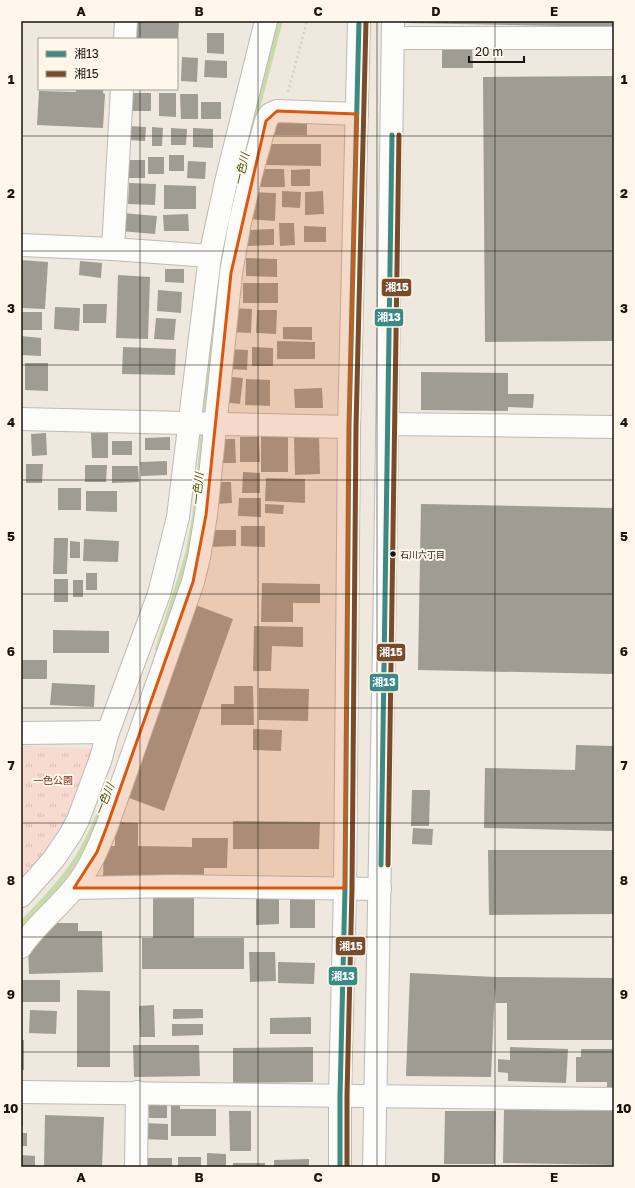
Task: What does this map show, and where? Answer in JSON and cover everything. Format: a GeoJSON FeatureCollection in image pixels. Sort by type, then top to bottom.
{"type":"FeatureCollection","features":[{"type":"Feature","properties":{"kind":"street"},"geometry":{"type":"LineString","coordinates":[[125,38],[126,21]]}},
{"type":"Feature","properties":{"kind":"street"},"geometry":{"type":"LineString","coordinates":[[21,947],[38,926],[74,888],[87,870],[96,852],[107,826],[193,582],[206,515],[202,424],[210,256],[226,182],[266,21]]}},
{"type":"Feature","properties":{"kind":"street"},"geometry":{"type":"LineString","coordinates":[[340,1167],[340,1096],[345,888],[350,427],[359,21]]}},
{"type":"Feature","properties":{"kind":"street"},"geometry":{"type":"LineString","coordinates":[[374,1167],[388,424],[393,30],[614,38]]}},
{"type":"Feature","properties":{"kind":"street"},"geometry":{"type":"LineString","coordinates":[[113,249],[122,90]]}},
{"type":"Feature","properties":{"kind":"street"},"geometry":{"type":"LineString","coordinates":[[21,896],[53,860],[70,835],[85,801],[101,758],[108,732],[159,594],[202,424],[240,222],[266,121],[270,114],[277,111],[357,114]]}},
{"type":"Feature","properties":{"kind":"street"},"geometry":{"type":"LineString","coordinates":[[21,245],[113,249],[210,256]]}},
{"type":"Feature","properties":{"kind":"street"},"geometry":{"type":"LineString","coordinates":[[21,419],[350,427]]}},
{"type":"Feature","properties":{"kind":"street"},"geometry":{"type":"LineString","coordinates":[[388,424],[614,427]]}},
{"type":"Feature","properties":{"kind":"street"},"geometry":{"type":"LineString","coordinates":[[21,733],[108,732]]}},
{"type":"Feature","properties":{"kind":"street"},"geometry":{"type":"LineString","coordinates":[[74,888],[174,886],[380,889]]}},
{"type":"Feature","properties":{"kind":"street"},"geometry":{"type":"LineString","coordinates":[[21,1092],[138,1092],[614,1099]]}},
{"type":"Feature","properties":{"kind":"street"},"geometry":{"type":"LineString","coordinates":[[136,1167],[138,1092]]}},
{"type":"Feature","properties":{"kind":"path"},"geometry":{"type":"LineString","coordinates":[[283,111],[307,21]]}},
{"type":"Feature","properties":{"kind":"highlighted area"},"geometry":{"type":"Polygon","coordinates":[[[277,111],[357,114],[349,427],[345,888],[74,888],[97,852],[107,826],[193,582],[206,515],[231,273],[266,121],[277,111]]]}},
{"type":"Feature","properties":{"kind":"green space","name":"一色公園"},"geometry":{"type":"Polygon","coordinates":[[[21,746],[101,749],[65,830],[21,886],[21,746]]]}},
{"type":"Feature","properties":{"kind":"building"},"geometry":{"type":"Polygon","coordinates":[[[135,21],[179,21],[178,39],[134,38],[135,21]]]}},
{"type":"Feature","properties":{"kind":"building"},"geometry":{"type":"Polygon","coordinates":[[[406,21],[614,21],[614,27],[406,23],[406,21]]]}},
{"type":"Feature","properties":{"kind":"building"},"geometry":{"type":"Polygon","coordinates":[[[207,33],[224,33],[224,54],[207,53],[207,33]]]}},
{"type":"Feature","properties":{"kind":"building"},"geometry":{"type":"Polygon","coordinates":[[[472,48],[473,68],[442,68],[442,49],[472,48]]]}},
{"type":"Feature","properties":{"kind":"building"},"geometry":{"type":"Polygon","coordinates":[[[182,57],[198,58],[197,82],[181,81],[182,57]]]}},
{"type":"Feature","properties":{"kind":"building"},"geometry":{"type":"Polygon","coordinates":[[[205,60],[227,61],[227,78],[204,77],[205,60]]]}},
{"type":"Feature","properties":{"kind":"building"},"geometry":{"type":"Polygon","coordinates":[[[614,76],[614,341],[485,342],[483,77],[614,76]]]}},
{"type":"Feature","properties":{"kind":"building"},"geometry":{"type":"Polygon","coordinates":[[[76,90],[103,90],[103,93],[105,94],[103,128],[37,125],[39,91],[76,92],[76,90]]]}},
{"type":"Feature","properties":{"kind":"building"},"geometry":{"type":"Polygon","coordinates":[[[127,93],[151,93],[151,111],[127,111],[127,93]]]}},
{"type":"Feature","properties":{"kind":"building"},"geometry":{"type":"Polygon","coordinates":[[[159,93],[176,93],[176,117],[159,116],[159,93]]]}},
{"type":"Feature","properties":{"kind":"building"},"geometry":{"type":"Polygon","coordinates":[[[180,94],[198,94],[198,119],[181,119],[180,94]]]}},
{"type":"Feature","properties":{"kind":"building"},"geometry":{"type":"Polygon","coordinates":[[[201,102],[221,102],[221,119],[201,119],[201,102]]]}},
{"type":"Feature","properties":{"kind":"building"},"geometry":{"type":"Polygon","coordinates":[[[272,117],[307,117],[307,135],[272,135],[272,117]]]}},
{"type":"Feature","properties":{"kind":"building"},"geometry":{"type":"Polygon","coordinates":[[[128,126],[146,127],[145,141],[128,140],[128,126]]]}},
{"type":"Feature","properties":{"kind":"building"},"geometry":{"type":"Polygon","coordinates":[[[152,127],[163,128],[162,146],[152,146],[152,127]]]}},
{"type":"Feature","properties":{"kind":"building"},"geometry":{"type":"Polygon","coordinates":[[[171,128],[187,129],[186,145],[171,145],[171,128]]]}},
{"type":"Feature","properties":{"kind":"building"},"geometry":{"type":"Polygon","coordinates":[[[193,128],[213,129],[213,148],[193,147],[193,128]]]}},
{"type":"Feature","properties":{"kind":"building"},"geometry":{"type":"Polygon","coordinates":[[[264,144],[321,144],[321,166],[264,165],[264,144]]]}},
{"type":"Feature","properties":{"kind":"building"},"geometry":{"type":"Polygon","coordinates":[[[169,155],[184,155],[184,171],[169,171],[169,155]]]}},
{"type":"Feature","properties":{"kind":"building"},"geometry":{"type":"Polygon","coordinates":[[[148,157],[164,157],[164,174],[148,174],[148,157]]]}},
{"type":"Feature","properties":{"kind":"building"},"geometry":{"type":"Polygon","coordinates":[[[127,160],[145,160],[145,178],[127,178],[127,160]]]}},
{"type":"Feature","properties":{"kind":"building"},"geometry":{"type":"Polygon","coordinates":[[[188,161],[206,162],[205,179],[187,178],[188,161]]]}},
{"type":"Feature","properties":{"kind":"building"},"geometry":{"type":"Polygon","coordinates":[[[259,169],[284,169],[285,187],[259,187],[259,169]]]}},
{"type":"Feature","properties":{"kind":"building"},"geometry":{"type":"Polygon","coordinates":[[[310,169],[310,186],[291,186],[291,170],[310,169]]]}},
{"type":"Feature","properties":{"kind":"building"},"geometry":{"type":"Polygon","coordinates":[[[129,183],[156,184],[155,205],[128,204],[129,183]]]}},
{"type":"Feature","properties":{"kind":"building"},"geometry":{"type":"Polygon","coordinates":[[[164,185],[196,186],[196,209],[164,209],[164,185]]]}},
{"type":"Feature","properties":{"kind":"building"},"geometry":{"type":"Polygon","coordinates":[[[282,191],[301,192],[300,208],[282,207],[282,191]]]}},
{"type":"Feature","properties":{"kind":"building"},"geometry":{"type":"Polygon","coordinates":[[[323,191],[324,214],[305,215],[305,192],[323,191]]]}},
{"type":"Feature","properties":{"kind":"building"},"geometry":{"type":"Polygon","coordinates":[[[250,192],[276,193],[275,221],[248,219],[250,192]]]}},
{"type":"Feature","properties":{"kind":"building"},"geometry":{"type":"Polygon","coordinates":[[[122,213],[157,216],[155,234],[120,231],[122,213]]]}},
{"type":"Feature","properties":{"kind":"building"},"geometry":{"type":"Polygon","coordinates":[[[188,214],[189,231],[164,231],[163,215],[188,214]]]}},
{"type":"Feature","properties":{"kind":"building"},"geometry":{"type":"Polygon","coordinates":[[[279,223],[294,223],[295,245],[280,246],[279,223]]]}},
{"type":"Feature","properties":{"kind":"building"},"geometry":{"type":"Polygon","coordinates":[[[304,226],[326,227],[326,242],[304,242],[304,226]]]}},
{"type":"Feature","properties":{"kind":"building"},"geometry":{"type":"Polygon","coordinates":[[[274,229],[274,245],[247,246],[247,230],[274,229]]]}},
{"type":"Feature","properties":{"kind":"building"},"geometry":{"type":"Polygon","coordinates":[[[246,258],[277,259],[277,277],[246,276],[246,258]]]}},
{"type":"Feature","properties":{"kind":"building"},"geometry":{"type":"Polygon","coordinates":[[[21,260],[48,262],[45,309],[21,308],[21,260]]]}},
{"type":"Feature","properties":{"kind":"building"},"geometry":{"type":"Polygon","coordinates":[[[80,261],[102,263],[101,278],[79,275],[80,261]]]}},
{"type":"Feature","properties":{"kind":"building"},"geometry":{"type":"Polygon","coordinates":[[[165,269],[184,269],[184,283],[165,282],[165,269]]]}},
{"type":"Feature","properties":{"kind":"building"},"geometry":{"type":"Polygon","coordinates":[[[118,275],[150,277],[148,339],[116,338],[118,275]]]}},
{"type":"Feature","properties":{"kind":"building"},"geometry":{"type":"Polygon","coordinates":[[[243,283],[278,283],[278,303],[243,303],[243,283]]]}},
{"type":"Feature","properties":{"kind":"building"},"geometry":{"type":"Polygon","coordinates":[[[158,290],[182,292],[181,313],[157,311],[158,290]]]}},
{"type":"Feature","properties":{"kind":"building"},"geometry":{"type":"Polygon","coordinates":[[[83,304],[107,304],[106,323],[83,323],[83,304]]]}},
{"type":"Feature","properties":{"kind":"building"},"geometry":{"type":"Polygon","coordinates":[[[55,307],[80,308],[79,331],[54,329],[55,307]]]}},
{"type":"Feature","properties":{"kind":"building"},"geometry":{"type":"Polygon","coordinates":[[[230,308],[252,309],[251,333],[229,332],[230,308]]]}},
{"type":"Feature","properties":{"kind":"building"},"geometry":{"type":"Polygon","coordinates":[[[257,310],[277,310],[276,334],[256,333],[257,310]]]}},
{"type":"Feature","properties":{"kind":"building"},"geometry":{"type":"Polygon","coordinates":[[[21,312],[42,312],[42,330],[21,330],[21,312]]]}},
{"type":"Feature","properties":{"kind":"building"},"geometry":{"type":"Polygon","coordinates":[[[156,318],[176,319],[174,340],[154,339],[156,318]]]}},
{"type":"Feature","properties":{"kind":"building"},"geometry":{"type":"Polygon","coordinates":[[[283,327],[312,327],[312,340],[283,339],[283,327]]]}},
{"type":"Feature","properties":{"kind":"building"},"geometry":{"type":"Polygon","coordinates":[[[21,336],[41,338],[41,356],[21,355],[21,336]]]}},
{"type":"Feature","properties":{"kind":"building"},"geometry":{"type":"Polygon","coordinates":[[[277,341],[315,342],[315,359],[277,359],[277,341]]]}},
{"type":"Feature","properties":{"kind":"building"},"geometry":{"type":"Polygon","coordinates":[[[123,347],[176,349],[175,375],[122,374],[123,347]]]}},
{"type":"Feature","properties":{"kind":"building"},"geometry":{"type":"Polygon","coordinates":[[[252,347],[273,348],[273,366],[252,366],[252,347]]]}},
{"type":"Feature","properties":{"kind":"building"},"geometry":{"type":"Polygon","coordinates":[[[230,349],[248,350],[247,370],[229,369],[230,349]]]}},
{"type":"Feature","properties":{"kind":"building"},"geometry":{"type":"Polygon","coordinates":[[[25,363],[48,363],[48,391],[25,390],[25,363]]]}},
{"type":"Feature","properties":{"kind":"building"},"geometry":{"type":"Polygon","coordinates":[[[421,372],[508,373],[508,394],[534,394],[533,408],[508,407],[508,411],[421,410],[421,372]]]}},
{"type":"Feature","properties":{"kind":"building"},"geometry":{"type":"Polygon","coordinates":[[[224,376],[243,378],[240,404],[221,402],[224,376]]]}},
{"type":"Feature","properties":{"kind":"building"},"geometry":{"type":"Polygon","coordinates":[[[246,379],[270,380],[270,406],[245,405],[246,379]]]}},
{"type":"Feature","properties":{"kind":"building"},"geometry":{"type":"Polygon","coordinates":[[[322,388],[323,408],[295,408],[294,389],[322,388]]]}},
{"type":"Feature","properties":{"kind":"building"},"geometry":{"type":"Polygon","coordinates":[[[46,433],[47,455],[32,456],[31,434],[46,433]]]}},
{"type":"Feature","properties":{"kind":"building"},"geometry":{"type":"Polygon","coordinates":[[[91,433],[108,433],[108,458],[92,458],[91,433]]]}},
{"type":"Feature","properties":{"kind":"building"},"geometry":{"type":"Polygon","coordinates":[[[261,433],[288,433],[288,472],[261,472],[261,433]]]}},
{"type":"Feature","properties":{"kind":"building"},"geometry":{"type":"Polygon","coordinates":[[[319,436],[320,474],[295,475],[294,437],[319,436]]]}},
{"type":"Feature","properties":{"kind":"building"},"geometry":{"type":"Polygon","coordinates":[[[170,437],[170,450],[145,450],[145,438],[170,437]]]}},
{"type":"Feature","properties":{"kind":"building"},"geometry":{"type":"Polygon","coordinates":[[[240,437],[259,437],[260,462],[240,462],[240,437]]]}},
{"type":"Feature","properties":{"kind":"building"},"geometry":{"type":"Polygon","coordinates":[[[218,439],[235,439],[236,463],[219,463],[218,439]]]}},
{"type":"Feature","properties":{"kind":"building"},"geometry":{"type":"Polygon","coordinates":[[[112,441],[132,441],[132,455],[112,455],[112,441]]]}},
{"type":"Feature","properties":{"kind":"building"},"geometry":{"type":"Polygon","coordinates":[[[167,461],[167,475],[141,476],[140,462],[167,461]]]}},
{"type":"Feature","properties":{"kind":"building"},"geometry":{"type":"Polygon","coordinates":[[[26,464],[43,464],[42,483],[26,483],[26,464]]]}},
{"type":"Feature","properties":{"kind":"building"},"geometry":{"type":"Polygon","coordinates":[[[85,465],[107,465],[106,482],[85,482],[85,465]]]}},
{"type":"Feature","properties":{"kind":"building"},"geometry":{"type":"Polygon","coordinates":[[[112,466],[138,466],[139,482],[112,483],[112,466]]]}},
{"type":"Feature","properties":{"kind":"building"},"geometry":{"type":"Polygon","coordinates":[[[243,472],[260,473],[260,493],[242,493],[243,472]]]}},
{"type":"Feature","properties":{"kind":"building"},"geometry":{"type":"Polygon","coordinates":[[[266,478],[305,479],[305,503],[265,501],[266,478]]]}},
{"type":"Feature","properties":{"kind":"building"},"geometry":{"type":"Polygon","coordinates":[[[215,482],[231,482],[232,503],[215,504],[215,482]]]}},
{"type":"Feature","properties":{"kind":"building"},"geometry":{"type":"Polygon","coordinates":[[[58,488],[81,488],[81,510],[58,510],[58,488]]]}},
{"type":"Feature","properties":{"kind":"building"},"geometry":{"type":"Polygon","coordinates":[[[86,491],[117,491],[117,512],[86,511],[86,491]]]}},
{"type":"Feature","properties":{"kind":"building"},"geometry":{"type":"Polygon","coordinates":[[[239,498],[261,498],[261,517],[238,516],[239,498]]]}},
{"type":"Feature","properties":{"kind":"building"},"geometry":{"type":"Polygon","coordinates":[[[265,504],[284,505],[283,514],[265,513],[265,504]]]}},
{"type":"Feature","properties":{"kind":"building"},"geometry":{"type":"Polygon","coordinates":[[[421,504],[614,508],[614,674],[418,670],[421,504]]]}},
{"type":"Feature","properties":{"kind":"building"},"geometry":{"type":"Polygon","coordinates":[[[241,526],[265,526],[265,547],[241,546],[241,526]]]}},
{"type":"Feature","properties":{"kind":"building"},"geometry":{"type":"Polygon","coordinates":[[[209,530],[236,530],[236,546],[209,547],[209,530]]]}},
{"type":"Feature","properties":{"kind":"building"},"geometry":{"type":"Polygon","coordinates":[[[54,538],[68,538],[67,574],[53,574],[54,538]]]}},
{"type":"Feature","properties":{"kind":"building"},"geometry":{"type":"Polygon","coordinates":[[[84,539],[119,541],[118,562],[83,561],[84,539]]]}},
{"type":"Feature","properties":{"kind":"building"},"geometry":{"type":"Polygon","coordinates":[[[70,541],[80,542],[80,558],[70,558],[70,541]]]}},
{"type":"Feature","properties":{"kind":"building"},"geometry":{"type":"Polygon","coordinates":[[[86,573],[97,573],[97,590],[86,590],[86,573]]]}},
{"type":"Feature","properties":{"kind":"building"},"geometry":{"type":"Polygon","coordinates":[[[54,579],[68,579],[68,602],[54,602],[54,579]]]}},
{"type":"Feature","properties":{"kind":"building"},"geometry":{"type":"Polygon","coordinates":[[[73,580],[83,580],[83,597],[73,597],[73,580]]]}},
{"type":"Feature","properties":{"kind":"building"},"geometry":{"type":"Polygon","coordinates":[[[262,583],[320,584],[320,603],[293,603],[293,622],[261,622],[262,583]]]}},
{"type":"Feature","properties":{"kind":"building"},"geometry":{"type":"Polygon","coordinates":[[[193,604],[233,619],[164,811],[124,796],[193,604]]]}},
{"type":"Feature","properties":{"kind":"building"},"geometry":{"type":"Polygon","coordinates":[[[254,626],[303,627],[303,647],[272,646],[271,671],[253,671],[254,626]]]}},
{"type":"Feature","properties":{"kind":"building"},"geometry":{"type":"Polygon","coordinates":[[[53,630],[109,631],[109,653],[53,653],[53,630]]]}},
{"type":"Feature","properties":{"kind":"building"},"geometry":{"type":"Polygon","coordinates":[[[21,660],[47,660],[47,679],[21,679],[21,660]]]}},
{"type":"Feature","properties":{"kind":"building"},"geometry":{"type":"Polygon","coordinates":[[[52,683],[95,685],[94,707],[50,705],[52,683]]]}},
{"type":"Feature","properties":{"kind":"building"},"geometry":{"type":"Polygon","coordinates":[[[234,686],[253,686],[254,725],[221,725],[221,704],[234,704],[234,686]]]}},
{"type":"Feature","properties":{"kind":"building"},"geometry":{"type":"Polygon","coordinates":[[[259,688],[309,689],[308,721],[259,720],[259,688]]]}},
{"type":"Feature","properties":{"kind":"building"},"geometry":{"type":"Polygon","coordinates":[[[253,729],[282,730],[281,751],[253,750],[253,729]]]}},
{"type":"Feature","properties":{"kind":"building"},"geometry":{"type":"Polygon","coordinates":[[[576,745],[614,746],[614,831],[484,828],[485,768],[575,770],[576,745]]]}},
{"type":"Feature","properties":{"kind":"building"},"geometry":{"type":"Polygon","coordinates":[[[412,790],[430,790],[429,826],[411,826],[412,790]]]}},
{"type":"Feature","properties":{"kind":"building"},"geometry":{"type":"Polygon","coordinates":[[[233,821],[320,822],[319,849],[233,849],[233,821]]]}},
{"type":"Feature","properties":{"kind":"building"},"geometry":{"type":"Polygon","coordinates":[[[115,822],[138,823],[138,846],[192,847],[192,838],[228,838],[227,868],[204,868],[204,878],[103,876],[104,846],[115,846],[115,822]]]}},
{"type":"Feature","properties":{"kind":"building"},"geometry":{"type":"Polygon","coordinates":[[[413,828],[433,829],[432,845],[412,844],[413,828]]]}},
{"type":"Feature","properties":{"kind":"building"},"geometry":{"type":"Polygon","coordinates":[[[488,850],[614,850],[614,914],[489,915],[488,850]]]}},
{"type":"Feature","properties":{"kind":"building"},"geometry":{"type":"Polygon","coordinates":[[[153,895],[194,895],[194,938],[244,938],[244,969],[142,969],[142,938],[153,938],[153,895]]]}},
{"type":"Feature","properties":{"kind":"building"},"geometry":{"type":"Polygon","coordinates":[[[256,897],[279,897],[279,924],[256,925],[256,897]]]}},
{"type":"Feature","properties":{"kind":"building"},"geometry":{"type":"Polygon","coordinates":[[[315,897],[315,928],[290,928],[290,898],[315,897]]]}},
{"type":"Feature","properties":{"kind":"building"},"geometry":{"type":"Polygon","coordinates":[[[48,923],[78,923],[78,931],[102,931],[103,972],[29,974],[28,942],[35,933],[48,932],[48,923]]]}},
{"type":"Feature","properties":{"kind":"building"},"geometry":{"type":"Polygon","coordinates":[[[249,952],[275,952],[276,981],[250,982],[249,952]]]}},
{"type":"Feature","properties":{"kind":"building"},"geometry":{"type":"Polygon","coordinates":[[[278,962],[315,963],[314,984],[278,983],[278,962]]]}},
{"type":"Feature","properties":{"kind":"building"},"geometry":{"type":"Polygon","coordinates":[[[410,973],[496,977],[614,978],[614,1040],[507,1040],[507,1003],[496,1003],[495,987],[491,1077],[406,1076],[410,973]]]}},
{"type":"Feature","properties":{"kind":"building"},"geometry":{"type":"Polygon","coordinates":[[[21,980],[60,980],[60,1002],[21,1002],[21,980]]]}},
{"type":"Feature","properties":{"kind":"building"},"geometry":{"type":"Polygon","coordinates":[[[77,990],[110,991],[110,1067],[77,1067],[77,990]]]}},
{"type":"Feature","properties":{"kind":"building"},"geometry":{"type":"Polygon","coordinates":[[[154,1005],[155,1037],[140,1037],[139,1006],[154,1005]]]}},
{"type":"Feature","properties":{"kind":"building"},"geometry":{"type":"Polygon","coordinates":[[[173,1009],[203,1009],[203,1018],[173,1019],[173,1009]]]}},
{"type":"Feature","properties":{"kind":"building"},"geometry":{"type":"Polygon","coordinates":[[[30,1010],[57,1011],[56,1034],[29,1033],[30,1010]]]}},
{"type":"Feature","properties":{"kind":"building"},"geometry":{"type":"Polygon","coordinates":[[[311,1017],[311,1034],[270,1034],[270,1018],[311,1017]]]}},
{"type":"Feature","properties":{"kind":"building"},"geometry":{"type":"Polygon","coordinates":[[[172,1024],[203,1024],[203,1035],[172,1036],[172,1024]]]}},
{"type":"Feature","properties":{"kind":"building"},"geometry":{"type":"Polygon","coordinates":[[[21,1040],[24,1040],[24,1070],[21,1070],[21,1040]]]}},
{"type":"Feature","properties":{"kind":"building"},"geometry":{"type":"Polygon","coordinates":[[[133,1045],[199,1045],[200,1076],[134,1077],[133,1045]]]}},
{"type":"Feature","properties":{"kind":"building"},"geometry":{"type":"Polygon","coordinates":[[[313,1047],[313,1082],[233,1083],[233,1048],[313,1047]]]}},
{"type":"Feature","properties":{"kind":"building"},"geometry":{"type":"Polygon","coordinates":[[[510,1047],[568,1049],[566,1083],[508,1081],[508,1073],[498,1072],[498,1059],[510,1060],[510,1047]]]}},
{"type":"Feature","properties":{"kind":"building"},"geometry":{"type":"Polygon","coordinates":[[[581,1049],[614,1049],[614,1090],[607,1090],[607,1082],[576,1082],[576,1057],[581,1057],[581,1049]]]}},
{"type":"Feature","properties":{"kind":"building"},"geometry":{"type":"Polygon","coordinates":[[[171,1100],[180,1100],[180,1109],[216,1109],[216,1136],[171,1136],[171,1100]]]}},
{"type":"Feature","properties":{"kind":"building"},"geometry":{"type":"Polygon","coordinates":[[[149,1104],[167,1104],[167,1118],[149,1118],[149,1104]]]}},
{"type":"Feature","properties":{"kind":"building"},"geometry":{"type":"Polygon","coordinates":[[[21,1105],[23,1105],[23,1126],[21,1126],[21,1105]]]}},
{"type":"Feature","properties":{"kind":"building"},"geometry":{"type":"Polygon","coordinates":[[[504,1110],[614,1111],[614,1165],[503,1163],[504,1110]]]}},
{"type":"Feature","properties":{"kind":"building"},"geometry":{"type":"Polygon","coordinates":[[[229,1111],[251,1111],[251,1151],[230,1151],[229,1111]]]}},
{"type":"Feature","properties":{"kind":"building"},"geometry":{"type":"Polygon","coordinates":[[[445,1111],[496,1111],[495,1164],[444,1164],[445,1111]]]}},
{"type":"Feature","properties":{"kind":"building"},"geometry":{"type":"Polygon","coordinates":[[[45,1115],[104,1117],[102,1167],[44,1167],[45,1115]]]}},
{"type":"Feature","properties":{"kind":"building"},"geometry":{"type":"Polygon","coordinates":[[[143,1123],[168,1124],[168,1140],[143,1139],[143,1123]]]}},
{"type":"Feature","properties":{"kind":"building"},"geometry":{"type":"Polygon","coordinates":[[[21,1133],[27,1133],[27,1146],[21,1146],[21,1133]]]}},
{"type":"Feature","properties":{"kind":"building"},"geometry":{"type":"Polygon","coordinates":[[[207,1153],[226,1154],[226,1167],[207,1167],[207,1153]]]}},
{"type":"Feature","properties":{"kind":"building"},"geometry":{"type":"Polygon","coordinates":[[[21,1155],[35,1156],[35,1167],[21,1167],[21,1155]]]}},
{"type":"Feature","properties":{"kind":"building"},"geometry":{"type":"Polygon","coordinates":[[[178,1157],[201,1157],[201,1167],[178,1167],[178,1157]]]}},
{"type":"Feature","properties":{"kind":"building"},"geometry":{"type":"Polygon","coordinates":[[[137,1158],[172,1158],[172,1167],[137,1167],[137,1158]]]}},
{"type":"Feature","properties":{"kind":"building"},"geometry":{"type":"Polygon","coordinates":[[[309,1159],[309,1167],[274,1167],[274,1160],[309,1159]]]}},
{"type":"Feature","properties":{"kind":"building"},"geometry":{"type":"Polygon","coordinates":[[[233,1163],[265,1163],[265,1167],[233,1167],[233,1163]]]}},
{"type":"Feature","properties":{"kind":"waterway","name":"一色川"},"geometry":{"type":"LineString","coordinates":[[235,193],[280,21]]}},
{"type":"Feature","properties":{"kind":"waterway","name":"一色川"},"geometry":{"type":"LineString","coordinates":[[219,273],[225,236]]}},
{"type":"Feature","properties":{"kind":"waterway","name":"一色川"},"geometry":{"type":"LineString","coordinates":[[204,418],[217,292]]}},
{"type":"Feature","properties":{"kind":"waterway","name":"一色川"},"geometry":{"type":"LineString","coordinates":[[200,470],[204,427]]}},
{"type":"Feature","properties":{"kind":"waterway","name":"一色川"},"geometry":{"type":"LineString","coordinates":[[158,649],[188,554],[195,516],[198,481]]}},
{"type":"Feature","properties":{"kind":"waterway","name":"一色川"},"geometry":{"type":"LineString","coordinates":[[21,925],[59,883],[78,858],[99,815],[107,793]]}},
{"type":"Feature","properties":{"kind":"transit line","name":"湘13"},"geometry":{"type":"LineString","coordinates":[[340,1167],[340,1096],[345,888],[349,427],[359,21]]}},
{"type":"Feature","properties":{"kind":"transit line","name":"湘15"},"geometry":{"type":"LineString","coordinates":[[347,1167],[347,1096],[352,888],[356,427],[366,21]]}},
{"type":"Feature","properties":{"kind":"transit line","name":"湘13"},"geometry":{"type":"LineString","coordinates":[[381,865],[392,135]]}},
{"type":"Feature","properties":{"kind":"transit line","name":"湘15"},"geometry":{"type":"LineString","coordinates":[[388,865],[399,135]]}},
{"type":"Feature","properties":{"kind":"place","name":"石川六丁目"},"geometry":{"type":"Point","coordinates":[393,554]}}]}
